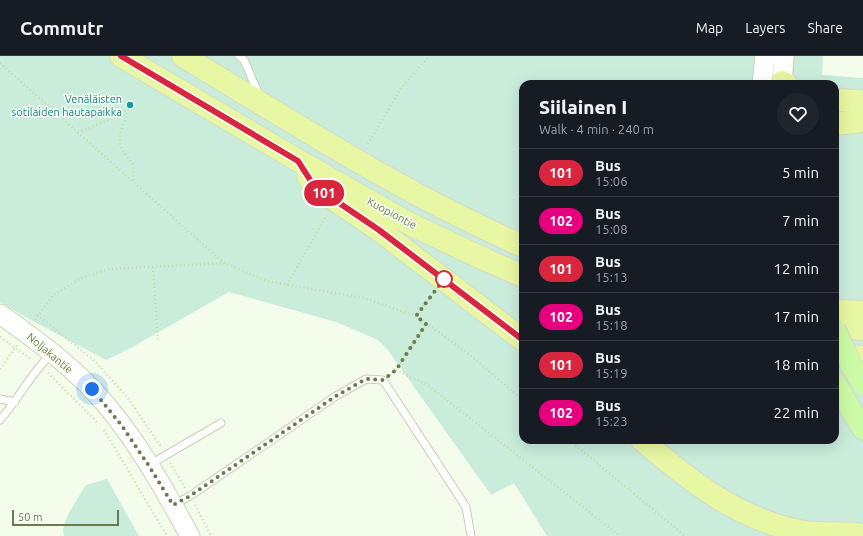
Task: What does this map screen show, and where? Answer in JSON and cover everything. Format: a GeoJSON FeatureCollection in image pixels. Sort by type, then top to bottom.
{"type":"FeatureCollection","features":[{"type":"Feature","properties":{"kind":"highway","name":"Kuopiontie"},"geometry":{"type":"LineString","coordinates":[[121,56],[298,161],[410,224],[519,274]]}},
{"type":"Feature","properties":{"kind":"highway"},"geometry":{"type":"LineString","coordinates":[[183,56],[263,105],[422,198],[519,244]]}},
{"type":"Feature","properties":{"kind":"highway"},"geometry":{"type":"LineString","coordinates":[[839,100],[858,100],[863,103]]}},
{"type":"Feature","properties":{"kind":"highway"},"geometry":{"type":"LineString","coordinates":[[839,120],[863,108]]}},
{"type":"Feature","properties":{"kind":"highway"},"geometry":{"type":"LineString","coordinates":[[839,121],[863,122]]}},
{"type":"Feature","properties":{"kind":"highway"},"geometry":{"type":"LineString","coordinates":[[298,161],[314,186],[379,230],[519,337]]}},
{"type":"Feature","properties":{"kind":"highway"},"geometry":{"type":"LineString","coordinates":[[839,311],[863,312]]}},
{"type":"Feature","properties":{"kind":"highway"},"geometry":{"type":"LineString","coordinates":[[839,328],[863,329]]}},
{"type":"Feature","properties":{"kind":"highway"},"geometry":{"type":"LineString","coordinates":[[839,354],[863,356]]}},
{"type":"Feature","properties":{"kind":"highway"},"geometry":{"type":"LineString","coordinates":[[647,444],[710,493],[738,510],[770,523],[800,532],[827,534],[859,532]]}},
{"type":"Feature","properties":{"kind":"main road"},"geometry":{"type":"LineString","coordinates":[[765,56],[776,80]]}},
{"type":"Feature","properties":{"kind":"main road"},"geometry":{"type":"LineString","coordinates":[[779,80],[784,56]]}},
{"type":"Feature","properties":{"kind":"main road","name":"Noljakantie"},"geometry":{"type":"LineString","coordinates":[[0,314],[27,334],[46,358],[92,389],[122,426],[149,466],[190,536]]}},
{"type":"Feature","properties":{"kind":"main road"},"geometry":{"type":"LineString","coordinates":[[839,337],[851,365],[863,384]]}},
{"type":"Feature","properties":{"kind":"main road"},"geometry":{"type":"LineString","coordinates":[[839,390],[863,429]]}},
{"type":"Feature","properties":{"kind":"lane"},"geometry":{"type":"LineString","coordinates":[[239,56],[244,60],[263,105]]}},
{"type":"Feature","properties":{"kind":"lane"},"geometry":{"type":"LineString","coordinates":[[0,420],[15,402],[46,358]]}},
{"type":"Feature","properties":{"kind":"lane"},"geometry":{"type":"LineString","coordinates":[[173,505],[190,496],[336,396],[366,379],[383,380],[466,508],[471,536]]}},
{"type":"Feature","properties":{"kind":"lane"},"geometry":{"type":"LineString","coordinates":[[0,399],[15,402]]}},
{"type":"Feature","properties":{"kind":"lane"},"geometry":{"type":"LineString","coordinates":[[149,466],[221,423]]}},
{"type":"Feature","properties":{"kind":"path"},"geometry":{"type":"LineString","coordinates":[[368,144],[401,88],[430,56]]}},
{"type":"Feature","properties":{"kind":"path"},"geometry":{"type":"LineString","coordinates":[[0,63],[224,263],[267,281],[364,298],[416,316],[466,352],[519,397]]}},
{"type":"Feature","properties":{"kind":"path"},"geometry":{"type":"LineString","coordinates":[[78,133],[121,114],[130,105],[120,134],[120,146],[133,165],[134,183]]}},
{"type":"Feature","properties":{"kind":"path"},"geometry":{"type":"LineString","coordinates":[[287,284],[326,216]]}},
{"type":"Feature","properties":{"kind":"path"},"geometry":{"type":"LineString","coordinates":[[0,369],[14,348],[27,334],[38,315],[53,295],[81,278],[109,269],[224,263]]}},
{"type":"Feature","properties":{"kind":"path"},"geometry":{"type":"LineString","coordinates":[[153,267],[158,342]]}},
{"type":"Feature","properties":{"kind":"path"},"geometry":{"type":"LineString","coordinates":[[416,316],[431,296]]}},
{"type":"Feature","properties":{"kind":"path"},"geometry":{"type":"LineString","coordinates":[[383,380],[396,370],[426,324]]}},
{"type":"Feature","properties":{"kind":"path"},"geometry":{"type":"LineString","coordinates":[[0,338],[14,348],[46,358],[102,427],[167,536]]}},
{"type":"Feature","properties":{"kind":"path"},"geometry":{"type":"LineString","coordinates":[[396,370],[429,386],[620,536]]}},
{"type":"Feature","properties":{"kind":"path"},"geometry":{"type":"LineString","coordinates":[[574,444],[685,536]]}},
{"type":"Feature","properties":{"kind":"green space"},"geometry":{"type":"Polygon","coordinates":[[[0,56],[823,56],[822,75],[863,78],[863,536],[547,536],[514,483],[491,495],[387,349],[378,340],[336,322],[229,292],[129,349],[106,360],[0,302],[0,56]]]}},
{"type":"Feature","properties":{"kind":"green space"},"geometry":{"type":"Polygon","coordinates":[[[107,479],[139,536],[64,536],[64,524],[67,517],[86,485],[107,479]]]}},
{"type":"Feature","properties":{"kind":"bus line","name":"101"},"geometry":{"type":"LineString","coordinates":[[121,56],[298,161],[314,186],[379,230],[519,337]]}},
{"type":"Feature","properties":{"kind":"place","name":"Venäläisten sotilaiden hautapaikka"},"geometry":{"type":"Point","coordinates":[130,105]}},
{"type":"Feature","properties":{"kind":"route"},"geometry":{"type":"LineString","coordinates":[[92,389],[122,426],[173,505],[190,496],[336,396],[366,379],[383,380],[396,370],[426,324],[416,316],[444,279]]}}]}
